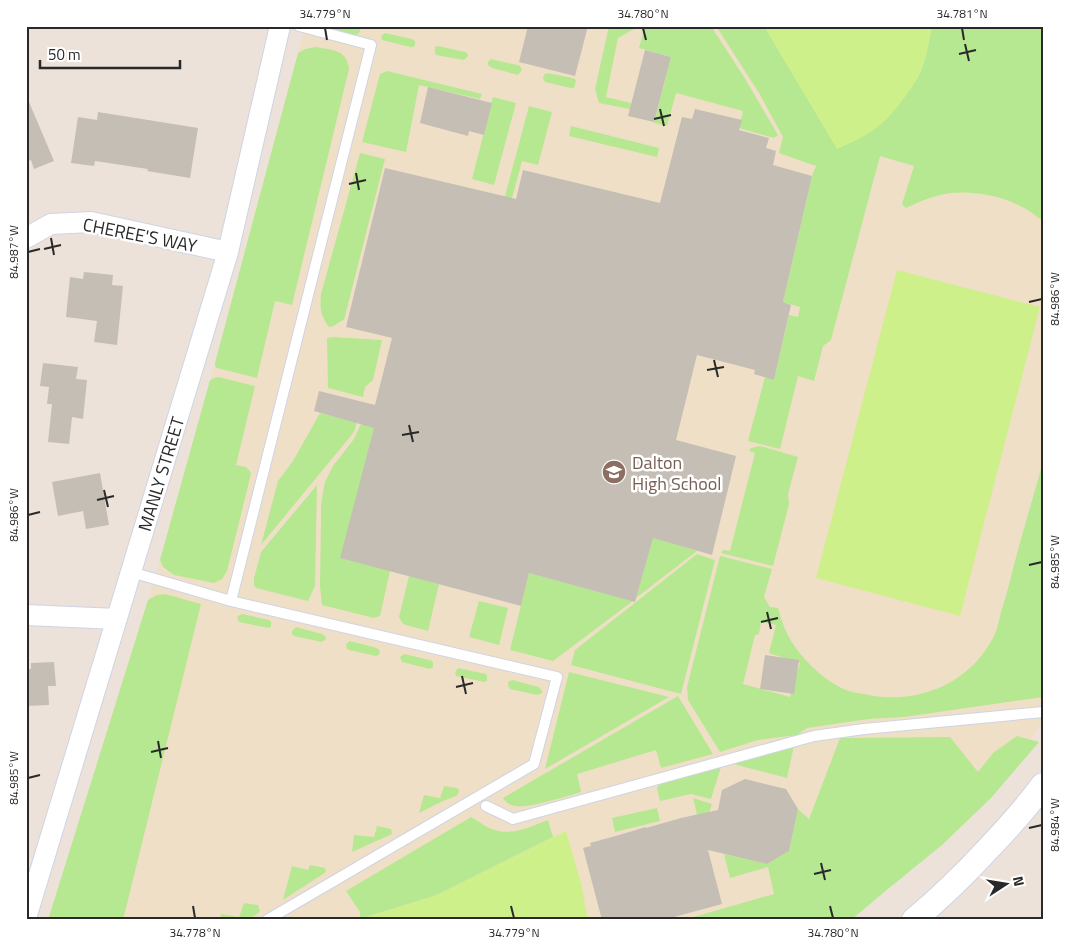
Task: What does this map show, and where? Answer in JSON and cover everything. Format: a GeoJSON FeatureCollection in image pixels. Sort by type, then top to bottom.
{"type":"FeatureCollection","features":[{"type":"Feature","properties":{"kind":"street","name":"MANLY STREET"},"geometry":{"type":"LineString","coordinates":[[27,912],[228,252],[280,26]]}},
{"type":"Feature","properties":{"kind":"street","name":"CHEREE'S WAY"},"geometry":{"type":"LineString","coordinates":[[26,238],[51,224],[91,222],[228,252]]}},
{"type":"Feature","properties":{"kind":"street"},"geometry":{"type":"LineString","coordinates":[[26,615],[117,619]]}},
{"type":"Feature","properties":{"kind":"street"},"geometry":{"type":"LineString","coordinates":[[914,920],[966,872],[1008,828],[1043,785]]}},
{"type":"Feature","properties":{"kind":"lane"},"geometry":{"type":"LineString","coordinates":[[231,601],[371,45],[299,26]]}},
{"type":"Feature","properties":{"kind":"lane"},"geometry":{"type":"LineString","coordinates":[[131,572],[231,601],[556,677],[534,764],[267,920]]}},
{"type":"Feature","properties":{"kind":"lane"},"geometry":{"type":"LineString","coordinates":[[486,806],[513,819],[814,736],[864,729],[1043,712]]}},
{"type":"Feature","properties":{"kind":"shaded area","name":"Dalton High School"},"geometry":{"type":"Polygon","coordinates":[[[305,26],[1043,26],[1043,721],[1031,739],[980,800],[845,920],[48,920],[160,560],[305,26]]]}},
{"type":"Feature","properties":{"kind":"green space"},"geometry":{"type":"Polygon","coordinates":[[[323,26],[359,26],[360,31],[356,35],[323,26]]]}},
{"type":"Feature","properties":{"kind":"green space"},"geometry":{"type":"Polygon","coordinates":[[[609,26],[711,26],[778,135],[774,138],[739,128],[743,111],[676,93],[667,126],[654,123],[671,57],[639,48],[644,30],[636,28],[618,38],[606,97],[631,103],[630,109],[599,103],[595,89],[609,26]]]}},
{"type":"Feature","properties":{"kind":"green space"},"geometry":{"type":"Polygon","coordinates":[[[716,26],[764,26],[837,148],[875,128],[903,98],[919,75],[927,51],[932,26],[1043,26],[1043,221],[1009,201],[976,193],[945,194],[906,208],[902,204],[914,166],[880,156],[831,340],[823,346],[814,381],[798,376],[780,449],[748,441],[765,377],[774,380],[789,315],[798,317],[800,307],[783,302],[812,176],[816,166],[779,153],[783,137],[759,93],[716,26]]]}},
{"type":"Feature","properties":{"kind":"green space"},"geometry":{"type":"Polygon","coordinates":[[[764,26],[932,26],[927,51],[919,75],[902,101],[876,128],[837,149],[764,26]]]}},
{"type":"Feature","properties":{"kind":"green space"},"geometry":{"type":"Polygon","coordinates":[[[385,33],[412,39],[415,41],[415,45],[410,47],[382,40],[381,36],[385,33]]]}},
{"type":"Feature","properties":{"kind":"green space"},"geometry":{"type":"Polygon","coordinates":[[[316,47],[333,50],[342,54],[348,62],[349,69],[292,305],[275,301],[257,378],[217,368],[215,363],[298,53],[305,49],[316,47]]]}},
{"type":"Feature","properties":{"kind":"green space"},"geometry":{"type":"Polygon","coordinates":[[[435,47],[465,52],[468,56],[464,60],[436,55],[435,47]]]}},
{"type":"Feature","properties":{"kind":"green space"},"geometry":{"type":"Polygon","coordinates":[[[491,59],[520,66],[522,70],[518,75],[492,68],[488,65],[491,59]]]}},
{"type":"Feature","properties":{"kind":"green space"},"geometry":{"type":"Polygon","coordinates":[[[387,71],[482,94],[480,99],[419,85],[406,152],[362,142],[380,74],[387,71]]]}},
{"type":"Feature","properties":{"kind":"green space"},"geometry":{"type":"Polygon","coordinates":[[[547,73],[573,78],[576,80],[574,88],[545,82],[543,78],[547,73]]]}},
{"type":"Feature","properties":{"kind":"green space"},"geometry":{"type":"Polygon","coordinates":[[[493,97],[516,103],[494,185],[472,179],[493,97]]]}},
{"type":"Feature","properties":{"kind":"green space"},"geometry":{"type":"Polygon","coordinates":[[[529,106],[552,112],[538,165],[522,161],[508,213],[501,211],[529,106]]]}},
{"type":"Feature","properties":{"kind":"green space"},"geometry":{"type":"Polygon","coordinates":[[[571,126],[659,148],[657,157],[569,136],[571,126]]]}},
{"type":"Feature","properties":{"kind":"green space"},"geometry":{"type":"Polygon","coordinates":[[[360,153],[385,159],[344,320],[329,327],[321,311],[321,294],[360,153]]]}},
{"type":"Feature","properties":{"kind":"green space"},"geometry":{"type":"Polygon","coordinates":[[[897,270],[1040,307],[960,616],[816,578],[897,270]]]}},
{"type":"Feature","properties":{"kind":"green space"},"geometry":{"type":"Polygon","coordinates":[[[327,338],[382,340],[373,380],[365,387],[363,397],[328,388],[327,338]]]}},
{"type":"Feature","properties":{"kind":"green space"},"geometry":{"type":"Polygon","coordinates":[[[218,377],[255,386],[236,465],[246,467],[251,474],[227,571],[222,579],[214,583],[174,575],[163,567],[160,560],[210,380],[218,377]]]}},
{"type":"Feature","properties":{"kind":"green space"},"geometry":{"type":"Polygon","coordinates":[[[320,413],[357,422],[354,432],[261,545],[278,481],[293,461],[320,413]]]}},
{"type":"Feature","properties":{"kind":"green space"},"geometry":{"type":"Polygon","coordinates":[[[361,424],[394,432],[341,558],[390,571],[380,616],[374,618],[322,605],[320,586],[321,504],[325,482],[333,466],[354,439],[361,424]]]}},
{"type":"Feature","properties":{"kind":"green space"},"geometry":{"type":"Polygon","coordinates":[[[760,446],[798,457],[788,494],[789,504],[773,566],[721,553],[723,550],[730,551],[755,453],[749,451],[751,448],[760,446]]]}},
{"type":"Feature","properties":{"kind":"green space"},"geometry":{"type":"Polygon","coordinates":[[[1043,462],[1043,697],[904,717],[869,719],[807,728],[797,735],[758,740],[720,752],[688,700],[687,687],[720,556],[772,569],[764,597],[770,607],[778,608],[785,629],[795,647],[810,665],[828,680],[848,691],[884,697],[903,697],[922,693],[940,687],[957,678],[972,666],[985,651],[995,634],[1043,462]],[[761,622],[759,634],[755,635],[743,684],[790,697],[800,663],[769,653],[776,625],[761,622]]]}},
{"type":"Feature","properties":{"kind":"green space"},"geometry":{"type":"Polygon","coordinates":[[[317,485],[315,586],[308,601],[256,588],[254,578],[261,552],[317,485]]]}},
{"type":"Feature","properties":{"kind":"green space"},"geometry":{"type":"Polygon","coordinates":[[[653,537],[697,551],[636,598],[653,537]]]}},
{"type":"Feature","properties":{"kind":"green space"},"geometry":{"type":"Polygon","coordinates":[[[697,554],[715,560],[681,694],[571,665],[575,650],[697,554]]]}},
{"type":"Feature","properties":{"kind":"green space"},"geometry":{"type":"Polygon","coordinates":[[[529,573],[633,601],[553,661],[510,650],[529,573]]]}},
{"type":"Feature","properties":{"kind":"green space"},"geometry":{"type":"Polygon","coordinates":[[[409,576],[439,584],[428,631],[403,624],[399,617],[409,576]]]}},
{"type":"Feature","properties":{"kind":"green space"},"geometry":{"type":"Polygon","coordinates":[[[165,594],[201,604],[123,920],[48,920],[148,600],[157,595],[165,594]]]}},
{"type":"Feature","properties":{"kind":"green space"},"geometry":{"type":"Polygon","coordinates":[[[479,601],[508,608],[499,645],[469,637],[479,601]]]}},
{"type":"Feature","properties":{"kind":"green space"},"geometry":{"type":"Polygon","coordinates":[[[242,614],[269,620],[271,627],[239,622],[237,618],[242,614]]]}},
{"type":"Feature","properties":{"kind":"green space"},"geometry":{"type":"Polygon","coordinates":[[[296,627],[322,634],[326,639],[322,642],[294,636],[292,631],[296,627]]]}},
{"type":"Feature","properties":{"kind":"green space"},"geometry":{"type":"Polygon","coordinates":[[[350,641],[377,648],[380,651],[379,655],[349,650],[346,644],[350,641]]]}},
{"type":"Feature","properties":{"kind":"green space"},"geometry":{"type":"Polygon","coordinates":[[[404,654],[430,660],[433,662],[433,667],[430,669],[402,662],[400,657],[404,654]]]}},
{"type":"Feature","properties":{"kind":"green space"},"geometry":{"type":"Polygon","coordinates":[[[458,668],[486,674],[487,681],[456,676],[455,672],[458,668]]]}},
{"type":"Feature","properties":{"kind":"green space"},"geometry":{"type":"Polygon","coordinates":[[[569,672],[669,697],[545,769],[569,672]]]}},
{"type":"Feature","properties":{"kind":"green space"},"geometry":{"type":"Polygon","coordinates":[[[512,680],[539,687],[542,693],[537,695],[510,689],[508,682],[512,680]]]}},
{"type":"Feature","properties":{"kind":"green space"},"geometry":{"type":"Polygon","coordinates":[[[678,696],[713,754],[661,768],[656,750],[577,774],[581,792],[529,806],[515,806],[503,798],[678,696]]]}},
{"type":"Feature","properties":{"kind":"green space"},"geometry":{"type":"Polygon","coordinates":[[[1017,736],[1039,742],[991,798],[942,845],[851,920],[683,920],[774,894],[768,867],[730,878],[724,854],[767,864],[789,851],[798,809],[809,819],[840,738],[950,737],[978,772],[993,753],[1017,736]]]}},
{"type":"Feature","properties":{"kind":"green space"},"geometry":{"type":"Polygon","coordinates":[[[794,746],[787,778],[733,764],[794,746]]]}},
{"type":"Feature","properties":{"kind":"green space"},"geometry":{"type":"Polygon","coordinates":[[[721,767],[711,799],[691,794],[660,801],[657,788],[662,782],[721,767]]]}},
{"type":"Feature","properties":{"kind":"green space"},"geometry":{"type":"Polygon","coordinates":[[[444,786],[457,788],[459,790],[458,794],[419,813],[424,795],[440,798],[444,786]]]}},
{"type":"Feature","properties":{"kind":"green space"},"geometry":{"type":"Polygon","coordinates":[[[693,798],[712,804],[703,832],[697,815],[693,798]]]}},
{"type":"Feature","properties":{"kind":"green space"},"geometry":{"type":"Polygon","coordinates":[[[657,808],[660,821],[615,832],[612,818],[657,808]]]}},
{"type":"Feature","properties":{"kind":"green space"},"geometry":{"type":"Polygon","coordinates":[[[471,817],[492,829],[502,832],[515,831],[548,820],[553,837],[437,895],[360,919],[360,912],[346,891],[471,817]]]}},
{"type":"Feature","properties":{"kind":"green space"},"geometry":{"type":"Polygon","coordinates":[[[377,826],[391,829],[392,834],[352,852],[354,835],[374,837],[377,826]]]}},
{"type":"Feature","properties":{"kind":"green space"},"geometry":{"type":"Polygon","coordinates":[[[566,831],[581,883],[588,920],[358,920],[437,895],[566,831]]]}},
{"type":"Feature","properties":{"kind":"green space"},"geometry":{"type":"Polygon","coordinates":[[[310,865],[325,868],[326,872],[283,900],[292,866],[308,870],[310,865]]]}},
{"type":"Feature","properties":{"kind":"green space"},"geometry":{"type":"Polygon","coordinates":[[[244,903],[258,905],[260,911],[247,919],[220,920],[221,914],[239,917],[244,903]]]}},
{"type":"Feature","properties":{"kind":"building"},"geometry":{"type":"Polygon","coordinates":[[[528,26],[588,26],[575,76],[519,62],[528,26]]]}},
{"type":"Feature","properties":{"kind":"building"},"geometry":{"type":"Polygon","coordinates":[[[645,50],[671,57],[654,122],[628,116],[645,50]]]}},
{"type":"Feature","properties":{"kind":"building"},"geometry":{"type":"Polygon","coordinates":[[[428,87],[492,103],[484,135],[469,131],[468,136],[420,123],[428,87]]]}},
{"type":"Feature","properties":{"kind":"building"},"geometry":{"type":"Polygon","coordinates":[[[26,95],[54,161],[34,169],[31,160],[26,162],[26,95]]]}},
{"type":"Feature","properties":{"kind":"building"},"geometry":{"type":"Polygon","coordinates":[[[695,109],[742,120],[739,130],[769,138],[766,148],[776,151],[773,165],[812,176],[783,302],[791,305],[774,380],[754,374],[755,370],[697,355],[676,440],[736,456],[712,555],[653,538],[635,602],[529,573],[521,606],[340,558],[374,428],[314,411],[319,391],[375,405],[392,338],[346,327],[385,168],[516,199],[523,170],[660,203],[682,117],[692,119],[695,109]]]}},
{"type":"Feature","properties":{"kind":"building"},"geometry":{"type":"Polygon","coordinates":[[[98,112],[198,128],[190,178],[95,161],[94,166],[71,163],[78,117],[97,120],[98,112]]]}},
{"type":"Feature","properties":{"kind":"building"},"geometry":{"type":"Polygon","coordinates":[[[84,272],[113,275],[112,285],[123,286],[117,345],[94,342],[97,321],[66,317],[70,277],[83,279],[84,272]]]}},
{"type":"Feature","properties":{"kind":"building"},"geometry":{"type":"Polygon","coordinates":[[[43,363],[78,367],[76,379],[87,380],[83,419],[72,417],[69,444],[48,442],[52,404],[47,404],[49,387],[40,386],[43,363]]]}},
{"type":"Feature","properties":{"kind":"building"},"geometry":{"type":"Polygon","coordinates":[[[100,473],[109,525],[86,529],[83,511],[58,516],[52,482],[100,473]]]}},
{"type":"Feature","properties":{"kind":"building"},"geometry":{"type":"Polygon","coordinates":[[[765,655],[799,660],[794,694],[760,689],[765,655]]]}},
{"type":"Feature","properties":{"kind":"building"},"geometry":{"type":"Polygon","coordinates":[[[54,662],[56,686],[48,686],[49,705],[26,706],[26,669],[31,669],[31,663],[54,662]]]}},
{"type":"Feature","properties":{"kind":"building"},"geometry":{"type":"Polygon","coordinates":[[[745,779],[786,789],[798,809],[789,851],[767,864],[708,850],[722,904],[663,920],[602,920],[583,848],[591,846],[590,843],[646,827],[718,810],[722,790],[745,779]]]}},
{"type":"Feature","properties":{"kind":"place","name":"Dalton High School"},"geometry":{"type":"Point","coordinates":[614,472]}}]}
